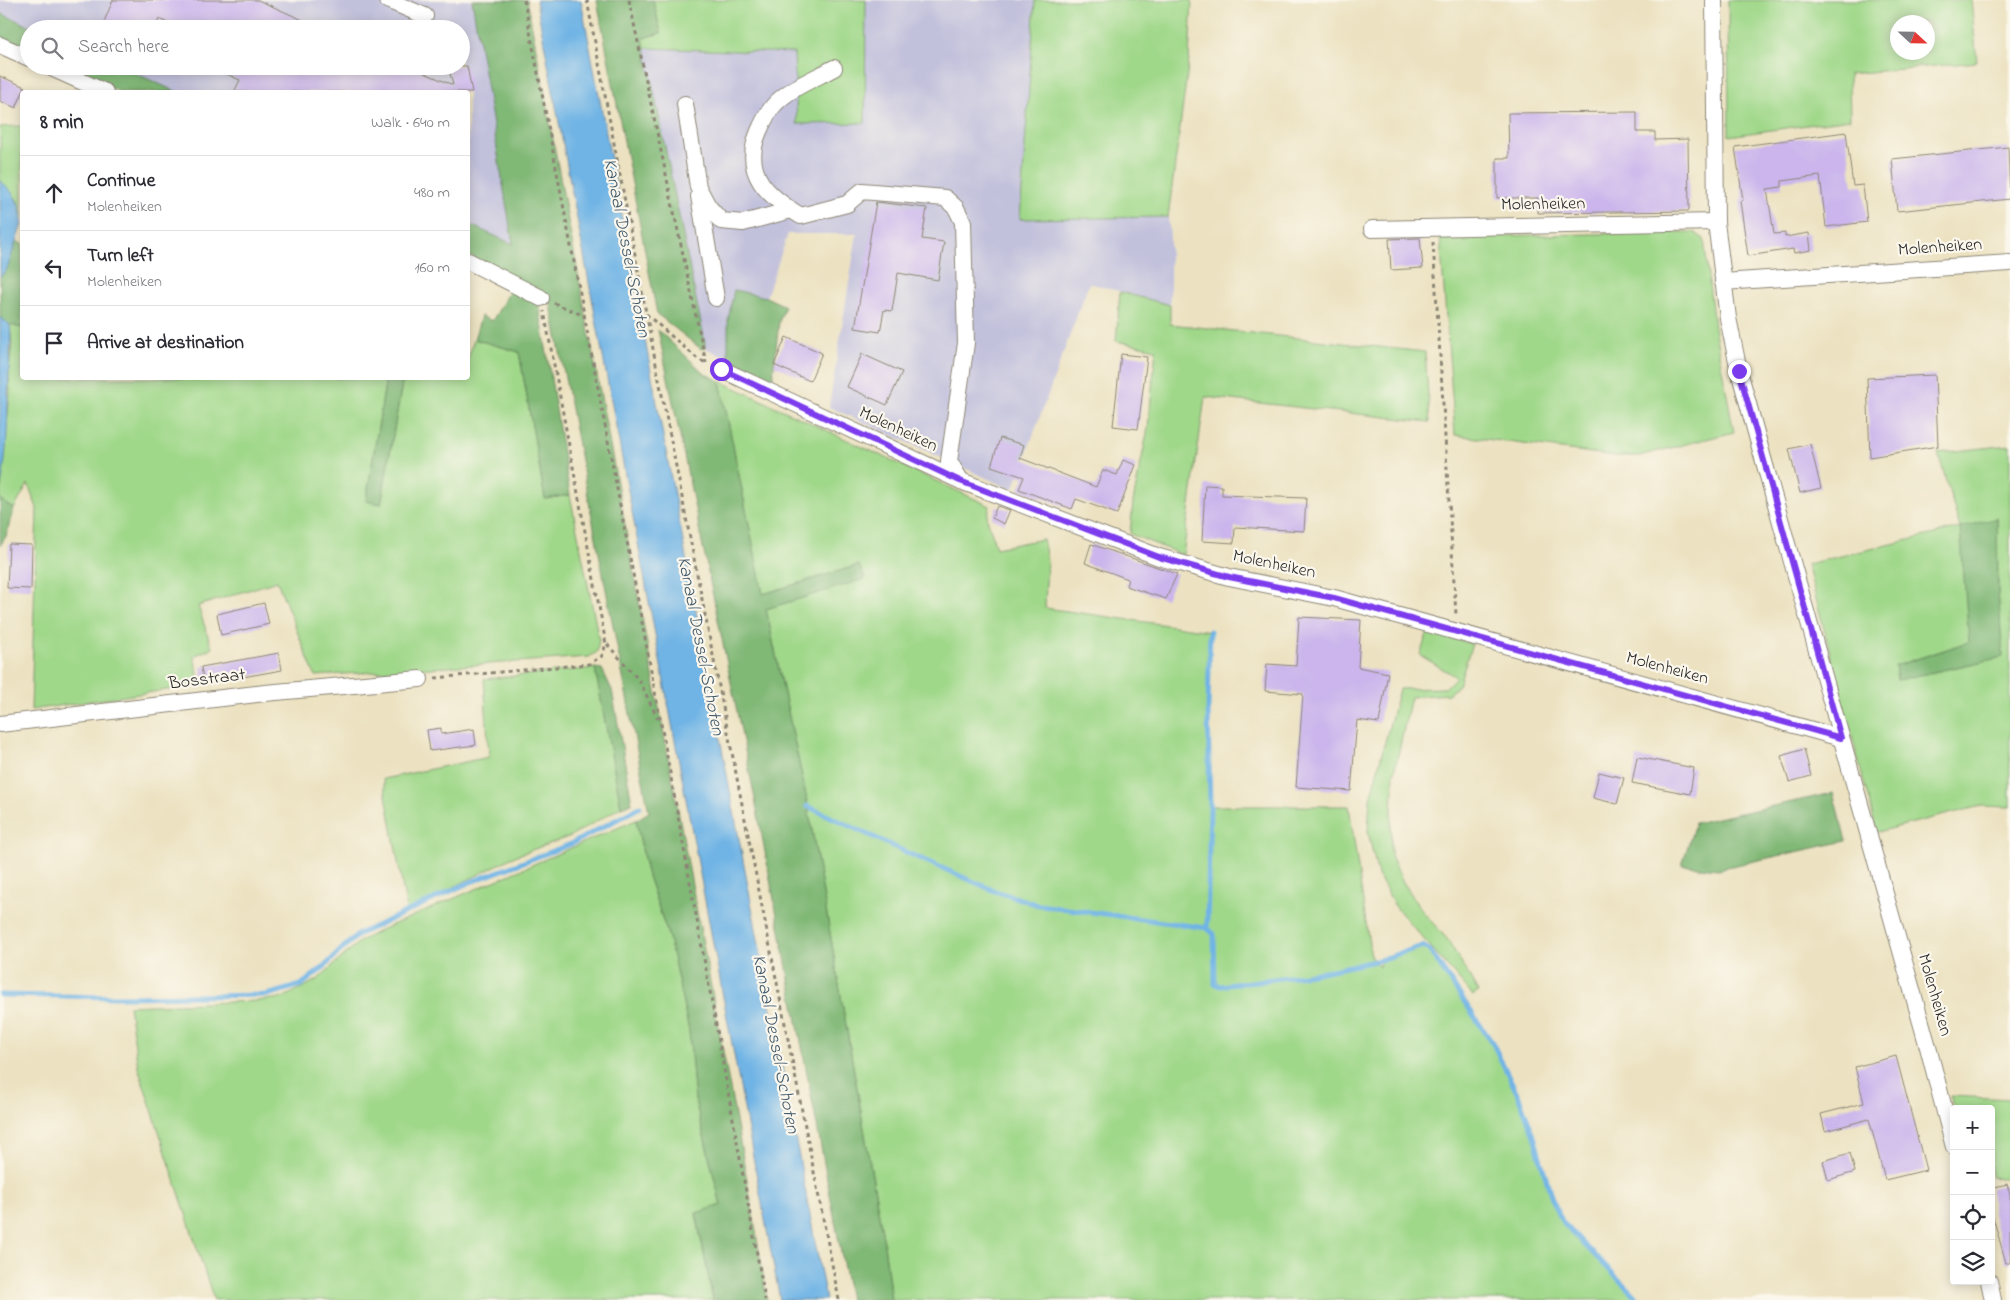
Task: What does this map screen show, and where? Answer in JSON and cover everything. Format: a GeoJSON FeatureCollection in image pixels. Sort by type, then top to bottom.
{"type":"FeatureCollection","features":[{"type":"Feature","properties":{"kind":"street"},"geometry":{"type":"LineString","coordinates":[[387,0],[425,16]]}},
{"type":"Feature","properties":{"kind":"street","name":"Molenheiken"},"geometry":{"type":"LineString","coordinates":[[1714,0],[1716,222],[1728,318],[1739,371],[1950,1132]]}},
{"type":"Feature","properties":{"kind":"street"},"geometry":{"type":"LineString","coordinates":[[0,45],[20,54]]}},
{"type":"Feature","properties":{"kind":"street"},"geometry":{"type":"LineString","coordinates":[[834,68],[791,90],[774,104],[763,121],[755,141],[753,163],[758,181],[781,204],[802,216],[847,204],[862,192],[946,198],[956,208],[963,222],[966,343],[949,461],[960,481]]}},
{"type":"Feature","properties":{"kind":"street"},"geometry":{"type":"LineString","coordinates":[[67,75],[101,90]]}},
{"type":"Feature","properties":{"kind":"street"},"geometry":{"type":"LineString","coordinates":[[685,104],[716,298]]}},
{"type":"Feature","properties":{"kind":"street"},"geometry":{"type":"LineString","coordinates":[[698,187],[708,206],[721,220],[743,222],[792,210]]}},
{"type":"Feature","properties":{"kind":"street","name":"Molenheiken"},"geometry":{"type":"LineString","coordinates":[[1372,229],[1716,222]]}},
{"type":"Feature","properties":{"kind":"street"},"geometry":{"type":"LineString","coordinates":[[470,262],[541,298]]}},
{"type":"Feature","properties":{"kind":"street","name":"Molenheiken"},"geometry":{"type":"LineString","coordinates":[[1723,282],[2010,263]]}},
{"type":"Feature","properties":{"kind":"street","name":"Molenheiken"},"geometry":{"type":"LineString","coordinates":[[713,366],[960,481],[1159,557],[1229,577],[1334,598],[1841,738]]}},
{"type":"Feature","properties":{"kind":"street","name":"Bosstraat"},"geometry":{"type":"LineString","coordinates":[[0,724],[265,693],[420,679]]}},
{"type":"Feature","properties":{"kind":"street"},"geometry":{"type":"LineString","coordinates":[[1990,1285],[1993,1300]]}},
{"type":"Feature","properties":{"kind":"path"},"geometry":{"type":"LineString","coordinates":[[524,0],[661,724],[765,1300]]}},
{"type":"Feature","properties":{"kind":"path"},"geometry":{"type":"LineString","coordinates":[[587,0],[646,313],[839,1300]]}},
{"type":"Feature","properties":{"kind":"path"},"geometry":{"type":"LineString","coordinates":[[629,0],[713,366]]}},
{"type":"Feature","properties":{"kind":"path"},"geometry":{"type":"LineString","coordinates":[[1432,227],[1457,632]]}},
{"type":"Feature","properties":{"kind":"path"},"geometry":{"type":"LineString","coordinates":[[541,298],[584,316]]}},
{"type":"Feature","properties":{"kind":"path"},"geometry":{"type":"LineString","coordinates":[[420,679],[589,664],[602,656],[606,644],[541,298]]}},
{"type":"Feature","properties":{"kind":"path"},"geometry":{"type":"LineString","coordinates":[[646,313],[699,360],[713,366]]}},
{"type":"Feature","properties":{"kind":"path"},"geometry":{"type":"LineString","coordinates":[[606,644],[639,680],[661,724]]}},
{"type":"Feature","properties":{"kind":"shaded area"},"geometry":{"type":"Polygon","coordinates":[[[0,0],[472,0],[513,245],[470,225],[470,90],[173,90],[139,75],[470,75],[470,20],[20,20],[20,22],[0,13],[0,0]]]}},
{"type":"Feature","properties":{"kind":"shaded area"},"geometry":{"type":"Polygon","coordinates":[[[866,0],[1035,0],[1020,219],[1168,217],[1170,235],[1170,305],[1089,283],[1013,490],[829,407],[857,234],[788,234],[766,297],[734,290],[728,320],[728,359],[706,348],[645,48],[794,53],[865,122],[866,0]]]}},
{"type":"Feature","properties":{"kind":"green space"},"geometry":{"type":"Polygon","coordinates":[[[472,0],[527,0],[751,1201],[767,1300],[713,1300],[696,1213],[721,1205],[695,1100],[689,1031],[669,938],[647,873],[636,820],[649,812],[549,295],[470,256],[470,225],[513,244],[472,0]]]}},
{"type":"Feature","properties":{"kind":"green space"},"geometry":{"type":"Polygon","coordinates":[[[597,0],[653,0],[661,33],[643,38],[706,348],[701,349],[657,314],[597,0]]]}},
{"type":"Feature","properties":{"kind":"green space"},"geometry":{"type":"Polygon","coordinates":[[[653,0],[866,0],[865,123],[797,124],[794,53],[645,48],[643,38],[661,33],[653,0]]]}},
{"type":"Feature","properties":{"kind":"green space"},"geometry":{"type":"Polygon","coordinates":[[[1035,0],[1192,0],[1189,59],[1168,217],[1020,219],[1035,0]]]}},
{"type":"Feature","properties":{"kind":"green space"},"geometry":{"type":"Polygon","coordinates":[[[1728,0],[1971,0],[1977,62],[1849,74],[1850,119],[1729,136],[1728,0]]]}},
{"type":"Feature","properties":{"kind":"green space"},"geometry":{"type":"Polygon","coordinates":[[[0,13],[20,22],[20,47],[0,38],[0,13]]]}},
{"type":"Feature","properties":{"kind":"green space"},"geometry":{"type":"Polygon","coordinates":[[[82,75],[139,75],[173,90],[116,90],[82,75]]]}},
{"type":"Feature","properties":{"kind":"green space"},"geometry":{"type":"Polygon","coordinates":[[[20,126],[20,209],[18,201],[0,181],[0,127],[20,126]]]}},
{"type":"Feature","properties":{"kind":"green space"},"geometry":{"type":"Polygon","coordinates":[[[1694,232],[1704,239],[1714,327],[1734,432],[1639,456],[1615,456],[1455,435],[1440,237],[1694,232]]]}},
{"type":"Feature","properties":{"kind":"green space"},"geometry":{"type":"Polygon","coordinates":[[[16,241],[20,243],[20,328],[10,325],[0,317],[0,277],[7,269],[16,241]]]}},
{"type":"Feature","properties":{"kind":"green space"},"geometry":{"type":"Polygon","coordinates":[[[734,290],[766,297],[785,306],[779,322],[772,383],[740,369],[728,359],[728,320],[734,290]]]}},
{"type":"Feature","properties":{"kind":"green space"},"geometry":{"type":"Polygon","coordinates":[[[510,291],[539,305],[570,495],[545,499],[519,352],[474,339],[481,316],[492,321],[510,291]]]}},
{"type":"Feature","properties":{"kind":"green space"},"geometry":{"type":"Polygon","coordinates":[[[1120,292],[1170,305],[1170,324],[1425,352],[1430,422],[1205,397],[1183,555],[1130,534],[1133,502],[1148,428],[1156,349],[1116,341],[1120,292]]]}},
{"type":"Feature","properties":{"kind":"green space"},"geometry":{"type":"Polygon","coordinates":[[[10,325],[20,328],[20,380],[386,380],[366,501],[381,504],[403,380],[470,380],[470,352],[474,339],[519,352],[545,499],[570,495],[599,640],[597,652],[589,657],[315,676],[277,581],[198,606],[212,648],[194,656],[200,685],[31,710],[37,508],[28,484],[14,509],[0,499],[10,393],[9,371],[12,345],[10,325]]]}},
{"type":"Feature","properties":{"kind":"green space"},"geometry":{"type":"Polygon","coordinates":[[[658,330],[704,373],[720,381],[763,594],[859,565],[865,579],[766,609],[806,795],[884,1244],[891,1300],[850,1300],[753,789],[658,330]]]}},
{"type":"Feature","properties":{"kind":"green space"},"geometry":{"type":"Polygon","coordinates":[[[386,380],[403,380],[381,504],[366,501],[386,380]]]}},
{"type":"Feature","properties":{"kind":"green space"},"geometry":{"type":"Polygon","coordinates":[[[720,381],[990,506],[987,518],[996,548],[1043,539],[1047,560],[1045,608],[1210,631],[1208,708],[1210,806],[1349,806],[1371,957],[1379,967],[1380,960],[1423,946],[1430,951],[1493,1044],[1519,1097],[1533,1133],[1552,1199],[1563,1223],[1639,1300],[891,1300],[884,1244],[806,795],[766,609],[865,578],[859,565],[763,594],[720,381]]]}},
{"type":"Feature","properties":{"kind":"green space"},"geometry":{"type":"Polygon","coordinates":[[[2010,445],[2010,807],[1981,806],[1877,832],[1807,564],[1960,528],[1938,453],[2010,445]],[[1997,519],[1969,642],[1895,666],[1897,680],[2002,657],[1998,591],[1997,519]]]}},
{"type":"Feature","properties":{"kind":"green space"},"geometry":{"type":"Polygon","coordinates":[[[0,499],[14,509],[6,536],[0,546],[0,499]]]}},
{"type":"Feature","properties":{"kind":"green space"},"geometry":{"type":"Polygon","coordinates":[[[1997,518],[1998,591],[2003,657],[1897,680],[1895,666],[1969,642],[1960,528],[1997,518]]]}},
{"type":"Feature","properties":{"kind":"green space"},"geometry":{"type":"Polygon","coordinates":[[[1428,631],[1472,644],[1458,686],[1448,694],[1411,697],[1394,773],[1391,855],[1403,882],[1424,913],[1448,940],[1478,992],[1473,996],[1395,906],[1378,875],[1368,832],[1370,799],[1399,689],[1445,688],[1456,677],[1420,655],[1428,631]]]}},
{"type":"Feature","properties":{"kind":"green space"},"geometry":{"type":"Polygon","coordinates":[[[595,668],[621,807],[571,836],[515,856],[407,911],[383,779],[489,757],[484,679],[595,668]]]}},
{"type":"Feature","properties":{"kind":"green space"},"geometry":{"type":"Polygon","coordinates":[[[595,668],[602,669],[612,690],[632,803],[621,807],[595,668]]]}},
{"type":"Feature","properties":{"kind":"green space"},"geometry":{"type":"Polygon","coordinates":[[[1833,793],[1846,841],[1718,869],[1682,865],[1695,823],[1833,793]]]}},
{"type":"Feature","properties":{"kind":"green space"},"geometry":{"type":"Polygon","coordinates":[[[636,820],[647,873],[669,938],[689,1031],[695,1100],[721,1205],[696,1214],[713,1300],[214,1300],[138,1067],[129,1006],[256,1001],[282,998],[317,980],[360,941],[383,929],[636,820]]]}},
{"type":"Feature","properties":{"kind":"green space"},"geometry":{"type":"Polygon","coordinates":[[[1950,1096],[2010,1099],[2010,1179],[1995,1177],[1995,1105],[1953,1105],[1950,1096]]]}},
{"type":"Feature","properties":{"kind":"water","name":"Kanaal Dessel-Schoten"},"geometry":{"type":"Polygon","coordinates":[[[536,0],[581,0],[826,1300],[780,1300],[536,0]]]}},
{"type":"Feature","properties":{"kind":"water"},"geometry":{"type":"Polygon","coordinates":[[[0,181],[9,189],[19,205],[20,230],[7,269],[0,277],[0,181]]]}},
{"type":"Feature","properties":{"kind":"water"},"geometry":{"type":"Polygon","coordinates":[[[0,317],[10,325],[11,337],[6,445],[0,489],[0,317]]]}},
{"type":"Feature","properties":{"kind":"building"},"geometry":{"type":"Polygon","coordinates":[[[113,0],[258,0],[303,20],[159,19],[105,20],[113,0]]]}},
{"type":"Feature","properties":{"kind":"building"},"geometry":{"type":"Polygon","coordinates":[[[229,75],[429,75],[453,85],[450,75],[469,75],[472,92],[470,90],[235,90],[240,80],[229,75]]]}},
{"type":"Feature","properties":{"kind":"building"},"geometry":{"type":"Polygon","coordinates":[[[0,76],[25,87],[24,90],[20,90],[20,99],[16,108],[0,101],[0,76]]]}},
{"type":"Feature","properties":{"kind":"building"},"geometry":{"type":"Polygon","coordinates":[[[1637,112],[1637,132],[1655,132],[1655,140],[1688,139],[1689,211],[1538,213],[1538,198],[1497,198],[1497,158],[1509,158],[1508,113],[1637,112]]]}},
{"type":"Feature","properties":{"kind":"building"},"geometry":{"type":"Polygon","coordinates":[[[1846,132],[1853,186],[1863,185],[1867,222],[1826,227],[1820,176],[1782,181],[1782,187],[1767,189],[1774,234],[1785,233],[1785,237],[1809,233],[1811,250],[1794,253],[1793,249],[1748,256],[1740,201],[1743,200],[1735,147],[1846,132]]]}},
{"type":"Feature","properties":{"kind":"building"},"geometry":{"type":"Polygon","coordinates":[[[2008,147],[2010,199],[1897,211],[1892,159],[2008,147]]]}},
{"type":"Feature","properties":{"kind":"building"},"geometry":{"type":"Polygon","coordinates":[[[876,202],[927,208],[922,239],[944,242],[938,280],[898,273],[892,311],[884,310],[880,332],[855,328],[876,202]]]}},
{"type":"Feature","properties":{"kind":"building"},"geometry":{"type":"Polygon","coordinates":[[[1420,238],[1423,268],[1391,270],[1389,239],[1420,238]]]}},
{"type":"Feature","properties":{"kind":"building"},"geometry":{"type":"Polygon","coordinates":[[[786,337],[822,353],[810,381],[774,365],[786,337]]]}},
{"type":"Feature","properties":{"kind":"building"},"geometry":{"type":"Polygon","coordinates":[[[862,354],[902,372],[887,405],[847,387],[862,354]]]}},
{"type":"Feature","properties":{"kind":"building"},"geometry":{"type":"Polygon","coordinates":[[[1121,354],[1147,357],[1138,429],[1113,426],[1121,354]]]}},
{"type":"Feature","properties":{"kind":"building"},"geometry":{"type":"Polygon","coordinates":[[[1935,375],[1938,446],[1870,457],[1867,378],[1935,375]]]}},
{"type":"Feature","properties":{"kind":"building"},"geometry":{"type":"Polygon","coordinates":[[[1000,438],[1024,445],[1020,458],[1096,487],[1103,470],[1117,475],[1123,460],[1136,465],[1117,514],[1076,499],[1072,509],[1019,489],[1024,477],[991,466],[1000,438]]]}},
{"type":"Feature","properties":{"kind":"building"},"geometry":{"type":"Polygon","coordinates":[[[1810,444],[1821,488],[1800,493],[1789,449],[1810,444]]]}},
{"type":"Feature","properties":{"kind":"building"},"geometry":{"type":"Polygon","coordinates":[[[1205,485],[1222,486],[1222,495],[1306,498],[1304,531],[1235,527],[1234,543],[1202,541],[1205,485]]]}},
{"type":"Feature","properties":{"kind":"building"},"geometry":{"type":"Polygon","coordinates":[[[997,506],[1010,510],[1004,524],[992,518],[997,506]]]}},
{"type":"Feature","properties":{"kind":"building"},"geometry":{"type":"Polygon","coordinates":[[[9,544],[32,545],[31,589],[7,588],[9,544]]]}},
{"type":"Feature","properties":{"kind":"building"},"geometry":{"type":"Polygon","coordinates":[[[1091,544],[1177,574],[1166,599],[1126,586],[1128,579],[1085,563],[1091,544]]]}},
{"type":"Feature","properties":{"kind":"building"},"geometry":{"type":"Polygon","coordinates":[[[264,603],[269,624],[221,635],[217,614],[264,603]]]}},
{"type":"Feature","properties":{"kind":"building"},"geometry":{"type":"Polygon","coordinates":[[[1299,617],[1361,620],[1358,667],[1388,673],[1379,723],[1357,720],[1351,791],[1296,787],[1303,694],[1265,691],[1267,664],[1296,666],[1299,617]]]}},
{"type":"Feature","properties":{"kind":"building"},"geometry":{"type":"Polygon","coordinates":[[[279,653],[282,670],[204,684],[201,667],[279,653]]]}},
{"type":"Feature","properties":{"kind":"building"},"geometry":{"type":"Polygon","coordinates":[[[441,728],[441,734],[474,729],[476,745],[430,751],[427,730],[441,728]]]}},
{"type":"Feature","properties":{"kind":"building"},"geometry":{"type":"Polygon","coordinates":[[[1804,749],[1811,776],[1789,782],[1781,756],[1804,749]]]}},
{"type":"Feature","properties":{"kind":"building"},"geometry":{"type":"Polygon","coordinates":[[[1637,757],[1694,768],[1690,794],[1632,783],[1637,757]]]}},
{"type":"Feature","properties":{"kind":"building"},"geometry":{"type":"Polygon","coordinates":[[[1599,772],[1624,778],[1617,804],[1593,798],[1599,772]]]}},
{"type":"Feature","properties":{"kind":"building"},"geometry":{"type":"Polygon","coordinates":[[[1896,1056],[1926,1170],[1885,1180],[1869,1119],[1825,1131],[1821,1114],[1864,1103],[1855,1067],[1896,1056]]]}},
{"type":"Feature","properties":{"kind":"building"},"geometry":{"type":"Polygon","coordinates":[[[1850,1153],[1855,1172],[1828,1180],[1823,1161],[1850,1153]]]}},
{"type":"Feature","properties":{"kind":"building"},"geometry":{"type":"Polygon","coordinates":[[[2007,1184],[2010,1195],[2010,1263],[2006,1263],[1995,1224],[1995,1187],[2007,1184]]]}},
{"type":"Feature","properties":{"kind":"waterway"},"geometry":{"type":"LineString","coordinates":[[1207,928],[1210,806],[1208,708],[1210,631]]}},
{"type":"Feature","properties":{"kind":"waterway"},"geometry":{"type":"LineString","coordinates":[[807,806],[995,891],[1039,905],[1207,928],[1214,934],[1215,984],[1220,986],[1312,974],[1380,960],[1423,946],[1430,951],[1493,1044],[1519,1097],[1533,1133],[1552,1199],[1563,1223],[1639,1300]]}},
{"type":"Feature","properties":{"kind":"waterway"},"geometry":{"type":"LineString","coordinates":[[0,995],[119,997],[267,995],[301,985],[324,967],[359,934],[468,883],[571,844],[640,807]]}},
{"type":"Feature","properties":{"kind":"route"},"geometry":{"type":"LineString","coordinates":[[721,369],[960,481],[1159,557],[1229,577],[1334,598],[1841,738],[1739,371]]}}]}
